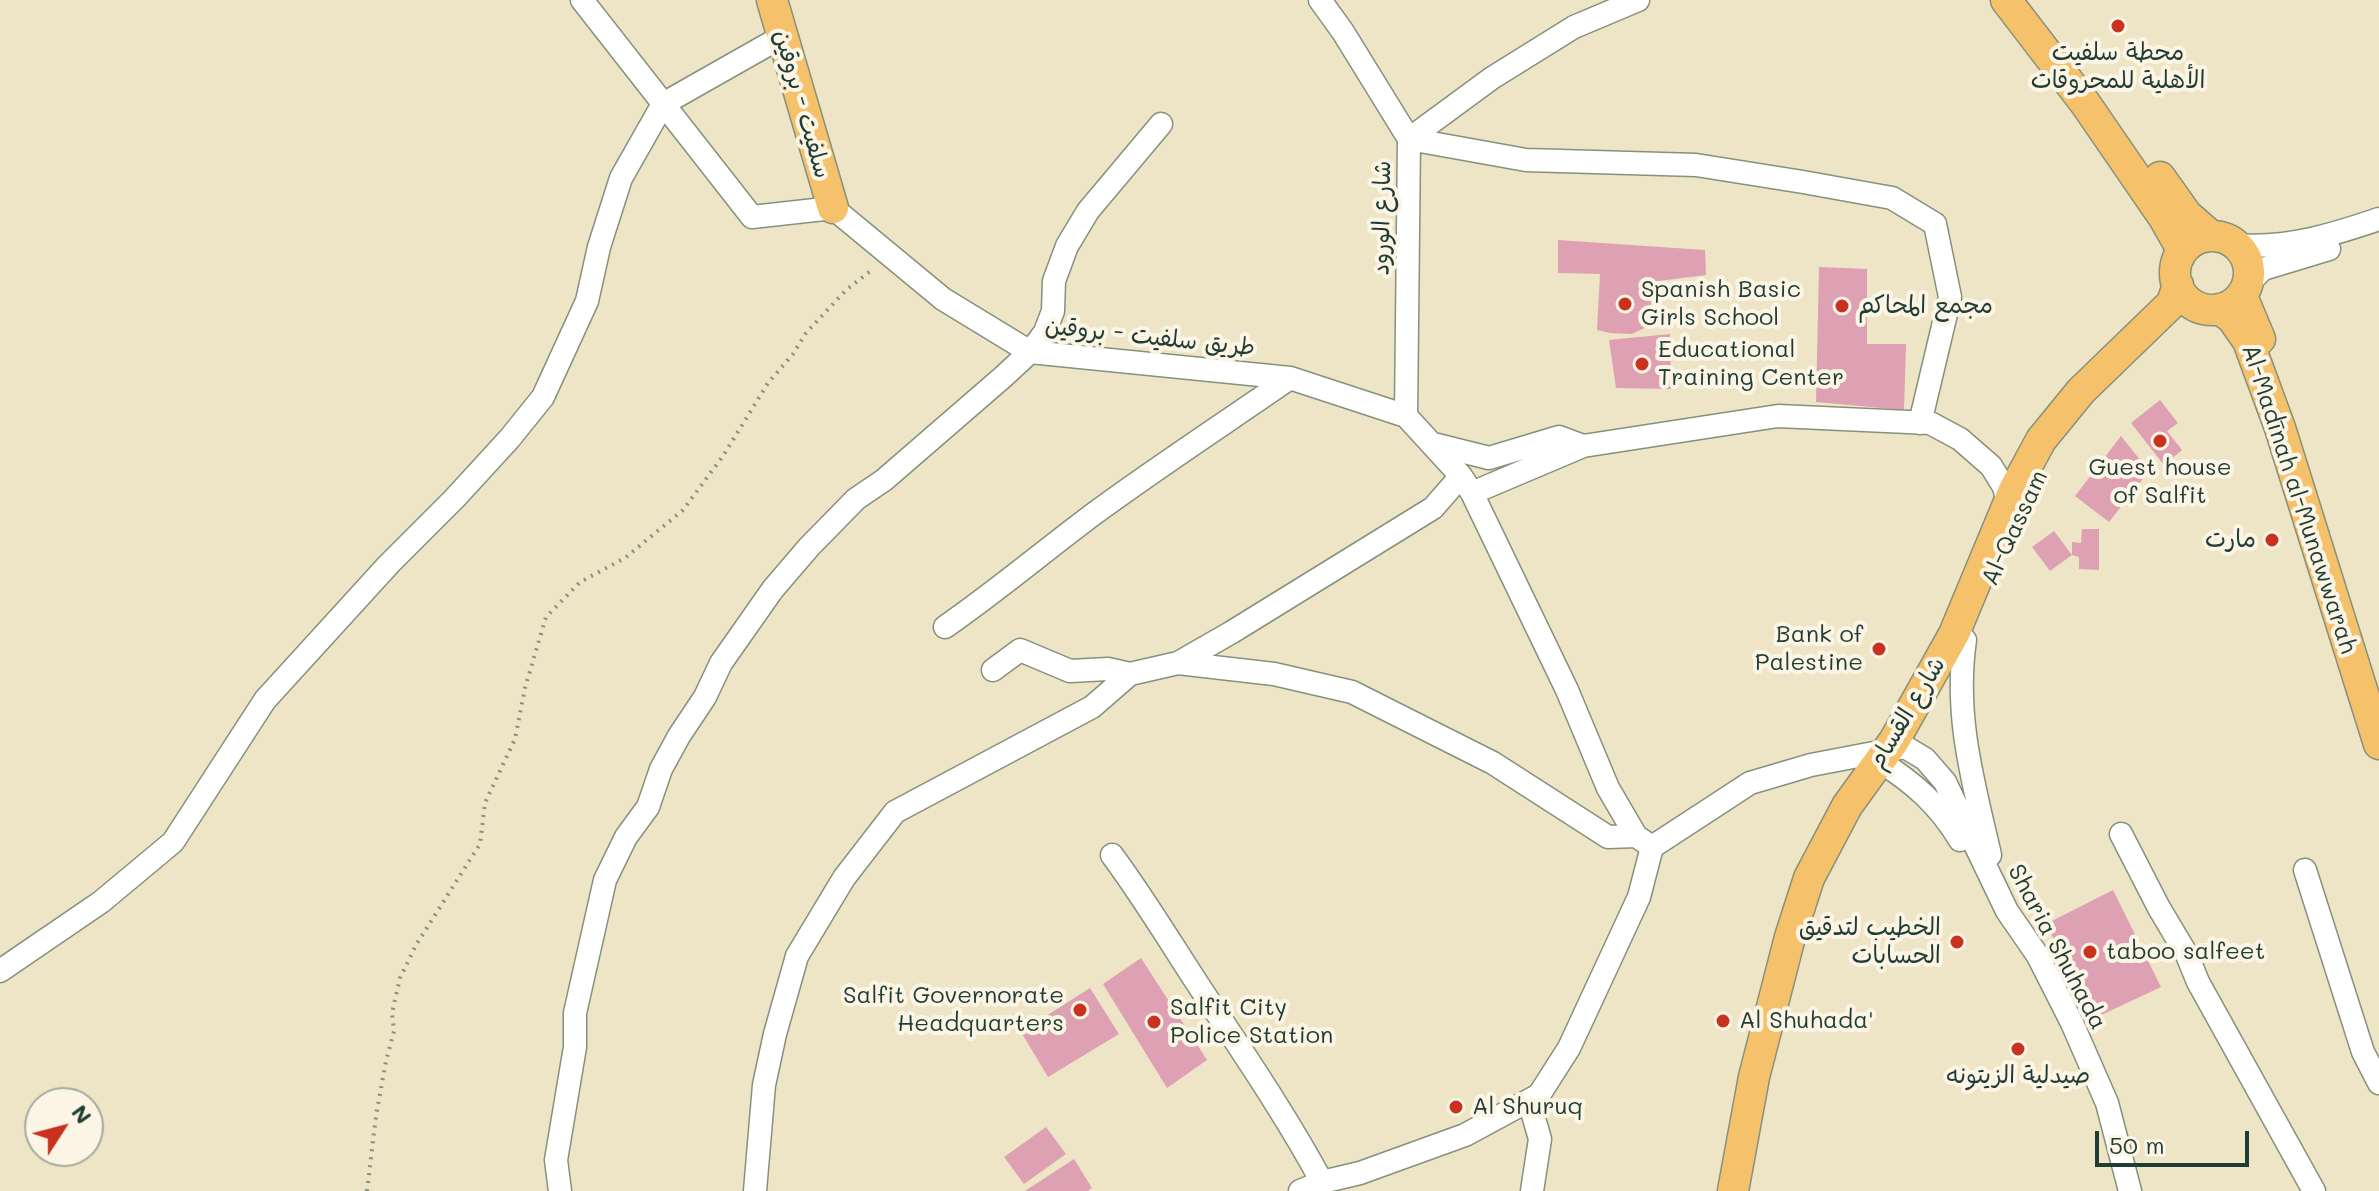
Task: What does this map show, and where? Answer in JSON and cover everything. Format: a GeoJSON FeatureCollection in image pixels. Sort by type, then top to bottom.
{"type":"FeatureCollection","features":[{"type":"Feature","properties":{"kind":"main road","name":"سلفيت - بروقين"},"geometry":{"type":"LineString","coordinates":[[772,0],[833,208]]}},
{"type":"Feature","properties":{"kind":"main road"},"geometry":{"type":"LineString","coordinates":[[2006,0],[2085,103],[2164,218],[2180,246],[2178,271],[2189,302],[2227,299],[2248,264],[2224,240],[2187,215],[2093,86],[2022,0]]}},
{"type":"Feature","properties":{"kind":"main road"},"geometry":{"type":"LineString","coordinates":[[2178,271],[2192,242],[2224,240]]}},
{"type":"Feature","properties":{"kind":"main road","name":"شارع القسام"},"geometry":{"type":"LineString","coordinates":[[1745,1191],[1765,1079],[1819,883],[1954,634],[2008,503],[2041,440],[2081,391],[2172,303],[2178,271]]}},
{"type":"Feature","properties":{"kind":"main road","name":"Al-Qassam"},"geometry":{"type":"LineString","coordinates":[[1890,756],[1965,640],[2025,497],[2054,448],[2093,403],[2180,314],[2227,299]]}},
{"type":"Feature","properties":{"kind":"main road","name":"Al-Madīnah al-Munawwarah"},"geometry":{"type":"LineString","coordinates":[[2227,299],[2291,424],[2379,706]]}},
{"type":"Feature","properties":{"kind":"main road","name":"Al-Madīnah al-Munawwarah"},"geometry":{"type":"LineString","coordinates":[[2227,299],[2232,318],[2248,341],[2264,384],[2379,744]]}},
{"type":"Feature","properties":{"kind":"main road","name":"شارع القسام"},"geometry":{"type":"LineString","coordinates":[[1733,1191],[1754,1077],[1790,937],[1809,878],[1847,806],[1890,756]]}},
{"type":"Feature","properties":{"kind":"street"},"geometry":{"type":"LineString","coordinates":[[582,0],[752,217],[833,208]]}},
{"type":"Feature","properties":{"kind":"street","name":"شارع الورود"},"geometry":{"type":"LineString","coordinates":[[1320,0],[1409,139],[1406,416]]}},
{"type":"Feature","properties":{"kind":"street"},"geometry":{"type":"LineString","coordinates":[[1409,139],[1492,78],[1574,27],[1638,0]]}},
{"type":"Feature","properties":{"kind":"street"},"geometry":{"type":"LineString","coordinates":[[0,971],[101,902],[173,842],[265,700],[510,438],[543,397],[587,301],[599,247],[621,178],[663,104],[783,36]]}},
{"type":"Feature","properties":{"kind":"street"},"geometry":{"type":"LineString","coordinates":[[560,1191],[556,1160],[575,1047],[575,1013],[605,880],[626,837],[648,807],[661,769],[679,736],[705,697],[721,663],[773,589],[809,547],[856,499],[884,480],[1030,352],[1050,323],[1054,281],[1067,246],[1088,211],[1161,124]]}},
{"type":"Feature","properties":{"kind":"street"},"geometry":{"type":"LineString","coordinates":[[1409,139],[1526,160],[1696,165],[1892,198],[1935,224],[1950,297],[1920,423]]}},
{"type":"Feature","properties":{"kind":"street","name":"طريق سلفيت - بروقين"},"geometry":{"type":"LineString","coordinates":[[833,208],[943,299],[1030,352],[1290,378],[1406,416]]}},
{"type":"Feature","properties":{"kind":"street"},"geometry":{"type":"LineString","coordinates":[[2224,240],[2277,246],[2306,241],[2379,219]]}},
{"type":"Feature","properties":{"kind":"street"},"geometry":{"type":"LineString","coordinates":[[2227,299],[2263,269],[2379,233]]}},
{"type":"Feature","properties":{"kind":"street"},"geometry":{"type":"LineString","coordinates":[[945,627],[1110,503],[1290,378]]}},
{"type":"Feature","properties":{"kind":"street"},"geometry":{"type":"LineString","coordinates":[[1300,1191],[1465,1135],[1539,1095],[1569,1048],[1639,897],[1644,842],[1608,788],[1567,690],[1466,485],[1406,416]]}},
{"type":"Feature","properties":{"kind":"street"},"geometry":{"type":"LineString","coordinates":[[993,670],[1020,650],[1070,671],[1108,669],[1130,674],[1178,663],[1466,485],[1583,446],[1778,416],[1920,423],[1944,428],[1976,451],[1998,476],[2008,503]]}},
{"type":"Feature","properties":{"kind":"street"},"geometry":{"type":"LineString","coordinates":[[1433,444],[1489,458],[1559,437],[1583,446]]}},
{"type":"Feature","properties":{"kind":"street"},"geometry":{"type":"LineString","coordinates":[[1965,640],[1959,686],[1963,730],[1972,782],[2008,913]]}},
{"type":"Feature","properties":{"kind":"street"},"geometry":{"type":"LineString","coordinates":[[1178,663],[1274,674],[1352,692],[1493,763],[1608,837],[1644,842],[1750,783],[1811,765],[1890,756]]}},
{"type":"Feature","properties":{"kind":"street"},"geometry":{"type":"LineString","coordinates":[[755,1191],[764,1085],[778,1021],[797,956],[844,878],[895,812],[1092,707],[1130,674]]}},
{"type":"Feature","properties":{"kind":"street","name":"Sharia Shuhada"},"geometry":{"type":"LineString","coordinates":[[1890,756],[1925,759],[1945,782],[2008,913],[2038,956],[2072,1023],[2107,1103],[2130,1191]]}},
{"type":"Feature","properties":{"kind":"street","name":"Sharia Shuhada"},"geometry":{"type":"LineString","coordinates":[[1890,756],[1949,822],[1983,886],[2032,960],[2100,1105],[2122,1191]]}},
{"type":"Feature","properties":{"kind":"street"},"geometry":{"type":"LineString","coordinates":[[2121,834],[2187,955],[2198,982],[2314,1191]]}},
{"type":"Feature","properties":{"kind":"street"},"geometry":{"type":"LineString","coordinates":[[1112,855],[1252,1063],[1289,1121],[1322,1182]]}},
{"type":"Feature","properties":{"kind":"street"},"geometry":{"type":"LineString","coordinates":[[2305,870],[2363,1052],[2379,1083]]}},
{"type":"Feature","properties":{"kind":"street"},"geometry":{"type":"LineString","coordinates":[[1529,1101],[1540,1139],[1532,1191]]}},
{"type":"Feature","properties":{"kind":"path"},"geometry":{"type":"LineString","coordinates":[[367,1191],[376,1116],[394,1031],[392,1013],[400,978],[416,945],[480,844],[485,803],[515,739],[525,688],[546,617],[580,582],[625,558],[683,510],[723,456],[768,383],[806,333],[863,274],[883,264],[888,254]]}},
{"type":"Feature","properties":{"kind":"building","name":"Spanish Basic Girls School"},"geometry":{"type":"Polygon","coordinates":[[[1558,240],[1705,250],[1706,275],[1651,282],[1651,325],[1632,334],[1597,330],[1600,274],[1558,273],[1558,240]]]}},
{"type":"Feature","properties":{"kind":"building","name":"مجمع المحاكم"},"geometry":{"type":"Polygon","coordinates":[[[1819,267],[1867,269],[1867,344],[1906,344],[1904,410],[1816,402],[1819,267]]]}},
{"type":"Feature","properties":{"kind":"building","name":"Educational Training Center"},"geometry":{"type":"Polygon","coordinates":[[[1670,334],[1671,389],[1616,388],[1609,340],[1670,334]]]}},
{"type":"Feature","properties":{"kind":"building","name":"Guest house of Salfit"},"geometry":{"type":"Polygon","coordinates":[[[2160,400],[2178,423],[2167,431],[2182,450],[2164,465],[2131,423],[2160,400]]]}},
{"type":"Feature","properties":{"kind":"building"},"geometry":{"type":"Polygon","coordinates":[[[2121,436],[2149,471],[2109,522],[2075,496],[2121,436]]]}},
{"type":"Feature","properties":{"kind":"building"},"geometry":{"type":"Polygon","coordinates":[[[2082,529],[2099,529],[2099,570],[2079,569],[2079,557],[2072,555],[2072,542],[2081,543],[2082,529]]]}},
{"type":"Feature","properties":{"kind":"building"},"geometry":{"type":"Polygon","coordinates":[[[2054,531],[2072,555],[2050,571],[2032,547],[2054,531]]]}},
{"type":"Feature","properties":{"kind":"building"},"geometry":{"type":"Polygon","coordinates":[[[2113,890],[2161,987],[2095,1018],[2046,924],[2113,890]]]}},
{"type":"Feature","properties":{"kind":"building","name":"Salfit City Police Station"},"geometry":{"type":"Polygon","coordinates":[[[1141,958],[1207,1060],[1167,1088],[1103,984],[1141,958]]]}},
{"type":"Feature","properties":{"kind":"building","name":"Salfit Governorate Headquarters"},"geometry":{"type":"Polygon","coordinates":[[[1090,988],[1119,1034],[1048,1077],[1021,1032],[1090,988]]]}},
{"type":"Feature","properties":{"kind":"building"},"geometry":{"type":"Polygon","coordinates":[[[1046,1127],[1066,1154],[1024,1184],[1004,1157],[1046,1127]]]}},
{"type":"Feature","properties":{"kind":"building"},"geometry":{"type":"Polygon","coordinates":[[[1074,1159],[1092,1188],[1088,1191],[1025,1191],[1074,1159]]]}},
{"type":"Feature","properties":{"kind":"place","name":"محطة سلفيت الأهلية للمحروقات"},"geometry":{"type":"Point","coordinates":[2118,26]}},
{"type":"Feature","properties":{"kind":"place","name":"Spanish Basic Girls School"},"geometry":{"type":"Point","coordinates":[1625,304]}},
{"type":"Feature","properties":{"kind":"place","name":"مجمع المحاكم"},"geometry":{"type":"Point","coordinates":[1842,306]}},
{"type":"Feature","properties":{"kind":"place","name":"Educational Training Center"},"geometry":{"type":"Point","coordinates":[1642,364]}},
{"type":"Feature","properties":{"kind":"place","name":"Guest house of Salfit"},"geometry":{"type":"Point","coordinates":[2160,441]}},
{"type":"Feature","properties":{"kind":"place","name":"مارت"},"geometry":{"type":"Point","coordinates":[2272,540]}},
{"type":"Feature","properties":{"kind":"place","name":"Bank of Palestine"},"geometry":{"type":"Point","coordinates":[1879,649]}},
{"type":"Feature","properties":{"kind":"place","name":"الخطيب لتدقيق الحسابات"},"geometry":{"type":"Point","coordinates":[1957,942]}},
{"type":"Feature","properties":{"kind":"place","name":"taboo salfeet"},"geometry":{"type":"Point","coordinates":[2090,952]}},
{"type":"Feature","properties":{"kind":"place","name":"Salfit Governorate Headquarters"},"geometry":{"type":"Point","coordinates":[1080,1010]}},
{"type":"Feature","properties":{"kind":"place","name":"Al Shuhada'"},"geometry":{"type":"Point","coordinates":[1723,1021]}},
{"type":"Feature","properties":{"kind":"place","name":"Salfit City Police Station"},"geometry":{"type":"Point","coordinates":[1154,1022]}},
{"type":"Feature","properties":{"kind":"place","name":"صيدلية الزيتونه"},"geometry":{"type":"Point","coordinates":[2018,1049]}},
{"type":"Feature","properties":{"kind":"place","name":"Al Shuruq"},"geometry":{"type":"Point","coordinates":[1456,1107]}}]}
